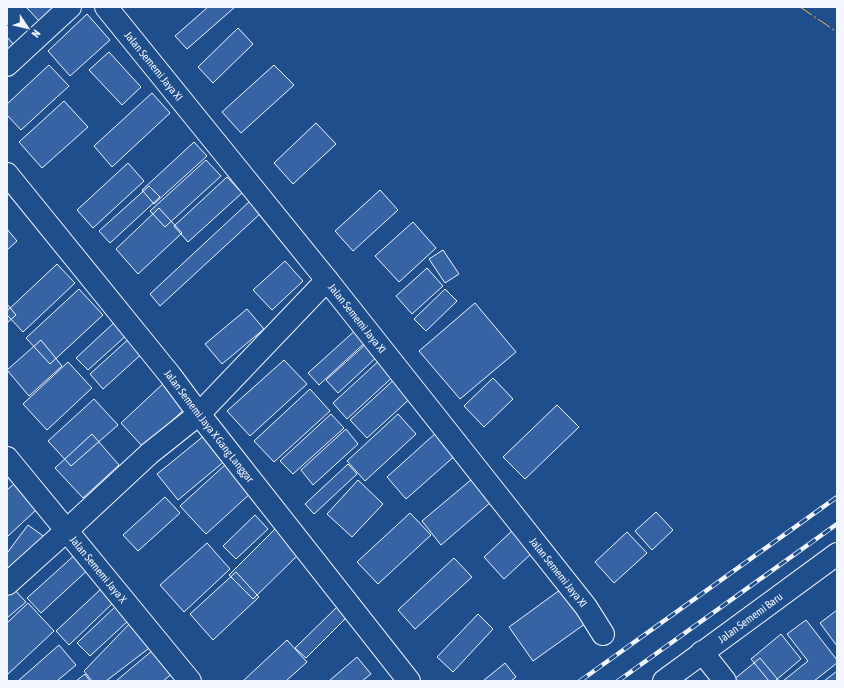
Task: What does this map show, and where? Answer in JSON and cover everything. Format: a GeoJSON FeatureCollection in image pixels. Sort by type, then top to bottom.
{"type":"FeatureCollection","features":[{"type":"Feature","properties":{"kind":"street"},"geometry":{"type":"LineString","coordinates":[[7,64],[70,7]]}},
{"type":"Feature","properties":{"kind":"street","name":"Jalan Sememi Jaya XI"},"geometry":{"type":"LineString","coordinates":[[106,7],[327,280],[586,607],[603,634]]}},
{"type":"Feature","properties":{"kind":"street","name":"Jalan Sememi Jaya X Gang Langgar"},"geometry":{"type":"LineString","coordinates":[[7,174],[170,375],[409,681]]}},
{"type":"Feature","properties":{"kind":"street"},"geometry":{"type":"LineString","coordinates":[[7,584],[150,454],[199,414],[327,280]]}},
{"type":"Feature","properties":{"kind":"street","name":"Jalan Sememi Jaya X"},"geometry":{"type":"LineString","coordinates":[[7,458],[190,681]]}},
{"type":"Feature","properties":{"kind":"street","name":"Jalan Sememi Baru"},"geometry":{"type":"LineString","coordinates":[[664,681],[837,554]]}},
{"type":"Feature","properties":{"kind":"street"},"geometry":{"type":"LineString","coordinates":[[702,652],[725,681]]}},
{"type":"Feature","properties":{"kind":"building"},"geometry":{"type":"Polygon","coordinates":[[[26,7],[59,7],[41,23],[26,7]]]}},
{"type":"Feature","properties":{"kind":"building"},"geometry":{"type":"Polygon","coordinates":[[[208,7],[235,7],[187,49],[175,36],[208,7]]]}},
{"type":"Feature","properties":{"kind":"building"},"geometry":{"type":"Polygon","coordinates":[[[87,14],[110,40],[70,76],[48,51],[87,14]]]}},
{"type":"Feature","properties":{"kind":"building"},"geometry":{"type":"Polygon","coordinates":[[[238,28],[253,44],[213,83],[198,67],[238,28]]]}},
{"type":"Feature","properties":{"kind":"building"},"geometry":{"type":"Polygon","coordinates":[[[7,37],[16,47],[7,55],[7,37]]]}},
{"type":"Feature","properties":{"kind":"building"},"geometry":{"type":"Polygon","coordinates":[[[109,52],[141,87],[122,105],[89,70],[109,52]]]}},
{"type":"Feature","properties":{"kind":"building"},"geometry":{"type":"Polygon","coordinates":[[[49,65],[69,86],[21,130],[7,115],[7,104],[49,65]]]}},
{"type":"Feature","properties":{"kind":"building"},"geometry":{"type":"Polygon","coordinates":[[[274,65],[294,85],[241,133],[222,112],[274,65]]]}},
{"type":"Feature","properties":{"kind":"building"},"geometry":{"type":"Polygon","coordinates":[[[152,93],[170,113],[112,167],[94,146],[152,93]]]}},
{"type":"Feature","properties":{"kind":"building"},"geometry":{"type":"Polygon","coordinates":[[[64,101],[88,127],[42,168],[19,142],[64,101]]]}},
{"type":"Feature","properties":{"kind":"building"},"geometry":{"type":"Polygon","coordinates":[[[316,123],[336,144],[293,184],[274,163],[316,123]]]}},
{"type":"Feature","properties":{"kind":"building"},"geometry":{"type":"Polygon","coordinates":[[[194,142],[207,156],[154,204],[142,190],[194,142]]]}},
{"type":"Feature","properties":{"kind":"building"},"geometry":{"type":"Polygon","coordinates":[[[206,160],[221,176],[165,227],[150,211],[206,160]]]}},
{"type":"Feature","properties":{"kind":"building"},"geometry":{"type":"Polygon","coordinates":[[[128,163],[144,181],[93,228],[77,210],[128,163]]]}},
{"type":"Feature","properties":{"kind":"building"},"geometry":{"type":"Polygon","coordinates":[[[227,177],[242,193],[188,242],[174,226],[227,177]]]}},
{"type":"Feature","properties":{"kind":"building"},"geometry":{"type":"Polygon","coordinates":[[[149,186],[160,197],[110,243],[99,231],[149,186]]]}},
{"type":"Feature","properties":{"kind":"building"},"geometry":{"type":"Polygon","coordinates":[[[380,190],[398,210],[353,251],[335,231],[380,190]]]}},
{"type":"Feature","properties":{"kind":"building"},"geometry":{"type":"Polygon","coordinates":[[[250,201],[261,213],[160,306],[150,294],[250,201]]]}},
{"type":"Feature","properties":{"kind":"building"},"geometry":{"type":"Polygon","coordinates":[[[159,208],[182,233],[138,274],[116,249],[159,208]]]}},
{"type":"Feature","properties":{"kind":"building"},"geometry":{"type":"Polygon","coordinates":[[[413,222],[436,248],[399,282],[375,256],[413,222]]]}},
{"type":"Feature","properties":{"kind":"building"},"geometry":{"type":"Polygon","coordinates":[[[7,229],[17,241],[7,250],[7,229]]]}},
{"type":"Feature","properties":{"kind":"building"},"geometry":{"type":"Polygon","coordinates":[[[443,250],[459,274],[445,283],[429,259],[443,250]]]}},
{"type":"Feature","properties":{"kind":"building"},"geometry":{"type":"Polygon","coordinates":[[[285,261],[303,281],[272,310],[253,290],[285,261]]]}},
{"type":"Feature","properties":{"kind":"building"},"geometry":{"type":"Polygon","coordinates":[[[57,264],[75,283],[23,332],[7,315],[7,311],[57,264]]]}},
{"type":"Feature","properties":{"kind":"building"},"geometry":{"type":"Polygon","coordinates":[[[427,268],[443,286],[412,314],[396,296],[427,268]]]}},
{"type":"Feature","properties":{"kind":"building"},"geometry":{"type":"Polygon","coordinates":[[[79,289],[103,315],[50,364],[26,338],[79,289]]]}},
{"type":"Feature","properties":{"kind":"building"},"geometry":{"type":"Polygon","coordinates":[[[445,289],[457,301],[426,331],[414,319],[445,289]]]}},
{"type":"Feature","properties":{"kind":"building"},"geometry":{"type":"Polygon","coordinates":[[[475,303],[516,352],[460,399],[419,351],[475,303]]]}},
{"type":"Feature","properties":{"kind":"building"},"geometry":{"type":"Polygon","coordinates":[[[7,304],[16,315],[7,323],[7,304]]]}},
{"type":"Feature","properties":{"kind":"building"},"geometry":{"type":"Polygon","coordinates":[[[247,309],[264,329],[222,364],[205,344],[247,309]]]}},
{"type":"Feature","properties":{"kind":"building"},"geometry":{"type":"Polygon","coordinates":[[[117,320],[129,333],[88,370],[76,358],[117,320]]]}},
{"type":"Feature","properties":{"kind":"building"},"geometry":{"type":"Polygon","coordinates":[[[359,327],[370,338],[319,385],[308,373],[359,327]]]}},
{"type":"Feature","properties":{"kind":"building"},"geometry":{"type":"Polygon","coordinates":[[[132,336],[145,351],[103,389],[90,374],[132,336]]]}},
{"type":"Feature","properties":{"kind":"building"},"geometry":{"type":"Polygon","coordinates":[[[41,340],[62,366],[29,396],[7,370],[41,340]]]}},
{"type":"Feature","properties":{"kind":"building"},"geometry":{"type":"Polygon","coordinates":[[[367,343],[379,355],[338,393],[326,380],[367,343]]]}},
{"type":"Feature","properties":{"kind":"building"},"geometry":{"type":"Polygon","coordinates":[[[383,357],[397,373],[347,419],[333,403],[383,357]]]}},
{"type":"Feature","properties":{"kind":"building"},"geometry":{"type":"Polygon","coordinates":[[[284,360],[307,384],[250,436],[227,411],[284,360]]]}},
{"type":"Feature","properties":{"kind":"building"},"geometry":{"type":"Polygon","coordinates":[[[68,362],[92,388],[47,430],[23,404],[68,362]]]}},
{"type":"Feature","properties":{"kind":"building"},"geometry":{"type":"Polygon","coordinates":[[[397,377],[414,395],[367,438],[350,420],[397,377]]]}},
{"type":"Feature","properties":{"kind":"building"},"geometry":{"type":"Polygon","coordinates":[[[493,378],[513,399],[484,427],[464,406],[493,378]]]}},
{"type":"Feature","properties":{"kind":"building"},"geometry":{"type":"Polygon","coordinates":[[[166,381],[188,406],[143,447],[121,423],[166,381]]]}},
{"type":"Feature","properties":{"kind":"building"},"geometry":{"type":"Polygon","coordinates":[[[310,389],[330,411],[274,462],[254,441],[310,389]]]}},
{"type":"Feature","properties":{"kind":"building"},"geometry":{"type":"Polygon","coordinates":[[[94,399],[118,425],[71,466],[48,441],[94,399]]]}},
{"type":"Feature","properties":{"kind":"building"},"geometry":{"type":"Polygon","coordinates":[[[557,405],[579,427],[525,479],[503,457],[557,405]]]}},
{"type":"Feature","properties":{"kind":"building"},"geometry":{"type":"Polygon","coordinates":[[[331,414],[344,428],[293,474],[280,461],[331,414]]]}},
{"type":"Feature","properties":{"kind":"building"},"geometry":{"type":"Polygon","coordinates":[[[398,414],[416,434],[365,481],[347,461],[398,414]]]}},
{"type":"Feature","properties":{"kind":"building"},"geometry":{"type":"Polygon","coordinates":[[[346,429],[358,444],[313,485],[301,470],[346,429]]]}},
{"type":"Feature","properties":{"kind":"building"},"geometry":{"type":"Polygon","coordinates":[[[437,432],[457,454],[406,499],[387,477],[437,432]]]}},
{"type":"Feature","properties":{"kind":"building"},"geometry":{"type":"Polygon","coordinates":[[[92,434],[119,465],[83,498],[55,468],[92,434]]]}},
{"type":"Feature","properties":{"kind":"building"},"geometry":{"type":"Polygon","coordinates":[[[205,435],[226,460],[178,500],[157,474],[205,435]]]}},
{"type":"Feature","properties":{"kind":"building"},"geometry":{"type":"Polygon","coordinates":[[[226,464],[252,492],[206,534],[180,506],[226,464]]]}},
{"type":"Feature","properties":{"kind":"building"},"geometry":{"type":"Polygon","coordinates":[[[348,464],[357,474],[314,514],[305,504],[348,464]]]}},
{"type":"Feature","properties":{"kind":"building"},"geometry":{"type":"Polygon","coordinates":[[[472,479],[491,502],[441,545],[422,521],[472,479]]]}},
{"type":"Feature","properties":{"kind":"building"},"geometry":{"type":"Polygon","coordinates":[[[358,480],[383,504],[352,537],[327,514],[358,480]]]}},
{"type":"Feature","properties":{"kind":"building"},"geometry":{"type":"Polygon","coordinates":[[[14,484],[36,510],[7,537],[7,490],[14,484]]]}},
{"type":"Feature","properties":{"kind":"building"},"geometry":{"type":"Polygon","coordinates":[[[165,497],[180,513],[138,551],[123,535],[165,497]]]}},
{"type":"Feature","properties":{"kind":"building"},"geometry":{"type":"Polygon","coordinates":[[[656,512],[673,530],[652,550],[635,531],[656,512]]]}},
{"type":"Feature","properties":{"kind":"building"},"geometry":{"type":"Polygon","coordinates":[[[410,513],[431,535],[378,584],[357,562],[410,513]]]}},
{"type":"Feature","properties":{"kind":"building"},"geometry":{"type":"Polygon","coordinates":[[[255,515],[268,529],[236,559],[223,546],[255,515]]]}},
{"type":"Feature","properties":{"kind":"building"},"geometry":{"type":"Polygon","coordinates":[[[28,525],[46,538],[7,572],[7,553],[28,525]]]}},
{"type":"Feature","properties":{"kind":"building"},"geometry":{"type":"Polygon","coordinates":[[[275,529],[299,554],[253,599],[229,575],[275,529]]]}},
{"type":"Feature","properties":{"kind":"building"},"geometry":{"type":"Polygon","coordinates":[[[513,530],[533,552],[504,579],[484,557],[513,530]]]}},
{"type":"Feature","properties":{"kind":"building"},"geometry":{"type":"Polygon","coordinates":[[[627,532],[647,553],[614,583],[595,562],[627,532]]]}},
{"type":"Feature","properties":{"kind":"building"},"geometry":{"type":"Polygon","coordinates":[[[207,543],[230,569],[184,612],[160,585],[207,543]]]}},
{"type":"Feature","properties":{"kind":"building"},"geometry":{"type":"Polygon","coordinates":[[[78,552],[91,567],[41,613],[27,598],[78,552]]]}},
{"type":"Feature","properties":{"kind":"building"},"geometry":{"type":"Polygon","coordinates":[[[454,558],[472,577],[415,629],[398,610],[454,558]]]}},
{"type":"Feature","properties":{"kind":"building"},"geometry":{"type":"Polygon","coordinates":[[[236,572],[259,597],[213,640],[190,614],[236,572]]]}},
{"type":"Feature","properties":{"kind":"building"},"geometry":{"type":"Polygon","coordinates":[[[11,586],[26,602],[7,618],[7,589],[11,586]]]}},
{"type":"Feature","properties":{"kind":"building"},"geometry":{"type":"Polygon","coordinates":[[[564,587],[589,621],[533,661],[509,627],[564,587]]]}},
{"type":"Feature","properties":{"kind":"building"},"geometry":{"type":"Polygon","coordinates":[[[102,588],[115,601],[69,645],[56,631],[102,588]]]}},
{"type":"Feature","properties":{"kind":"building"},"geometry":{"type":"Polygon","coordinates":[[[28,603],[54,631],[8,674],[7,623],[28,603]]]}},
{"type":"Feature","properties":{"kind":"building"},"geometry":{"type":"Polygon","coordinates":[[[116,606],[129,620],[90,656],[77,643],[116,606]]]}},
{"type":"Feature","properties":{"kind":"building"},"geometry":{"type":"Polygon","coordinates":[[[338,606],[348,616],[306,658],[295,648],[338,606]]]}},
{"type":"Feature","properties":{"kind":"building"},"geometry":{"type":"Polygon","coordinates":[[[837,610],[837,646],[820,623],[837,610]]]}},
{"type":"Feature","properties":{"kind":"building"},"geometry":{"type":"Polygon","coordinates":[[[478,614],[493,629],[453,672],[437,657],[478,614]]]}},
{"type":"Feature","properties":{"kind":"building"},"geometry":{"type":"Polygon","coordinates":[[[134,619],[152,646],[106,681],[92,681],[84,671],[134,619]]]}},
{"type":"Feature","properties":{"kind":"building"},"geometry":{"type":"Polygon","coordinates":[[[806,620],[837,660],[837,663],[814,681],[783,681],[808,661],[787,634],[806,620]]]}},
{"type":"Feature","properties":{"kind":"building"},"geometry":{"type":"Polygon","coordinates":[[[781,634],[801,659],[775,681],[769,681],[751,659],[781,634]]]}},
{"type":"Feature","properties":{"kind":"building"},"geometry":{"type":"Polygon","coordinates":[[[287,640],[307,662],[286,681],[243,681],[287,640]]]}},
{"type":"Feature","properties":{"kind":"building"},"geometry":{"type":"Polygon","coordinates":[[[59,645],[76,665],[57,681],[18,681],[59,645]]]}},
{"type":"Feature","properties":{"kind":"building"},"geometry":{"type":"Polygon","coordinates":[[[159,645],[179,668],[163,681],[116,681],[159,645]]]}},
{"type":"Feature","properties":{"kind":"building"},"geometry":{"type":"Polygon","coordinates":[[[357,657],[371,674],[362,681],[329,681],[357,657]]]}},
{"type":"Feature","properties":{"kind":"building"},"geometry":{"type":"Polygon","coordinates":[[[760,658],[779,681],[732,681],[760,658]]]}},
{"type":"Feature","properties":{"kind":"building"},"geometry":{"type":"Polygon","coordinates":[[[505,663],[516,677],[511,681],[483,681],[505,663]]]}},
{"type":"Feature","properties":{"kind":"building"},"geometry":{"type":"Polygon","coordinates":[[[837,671],[837,681],[824,681],[837,671]]]}},
{"type":"Feature","properties":{"kind":"building"},"geometry":{"type":"Polygon","coordinates":[[[85,674],[90,681],[76,681],[85,674]]]}},
{"type":"Feature","properties":{"kind":"railway"},"geometry":{"type":"LineString","coordinates":[[580,681],[837,497]]}},
{"type":"Feature","properties":{"kind":"railway"},"geometry":{"type":"LineString","coordinates":[[618,681],[837,524]]}},
{"type":"Feature","properties":{"kind":"power"},"geometry":{"type":"LineString","coordinates":[[800,7],[837,32]]}}]}
